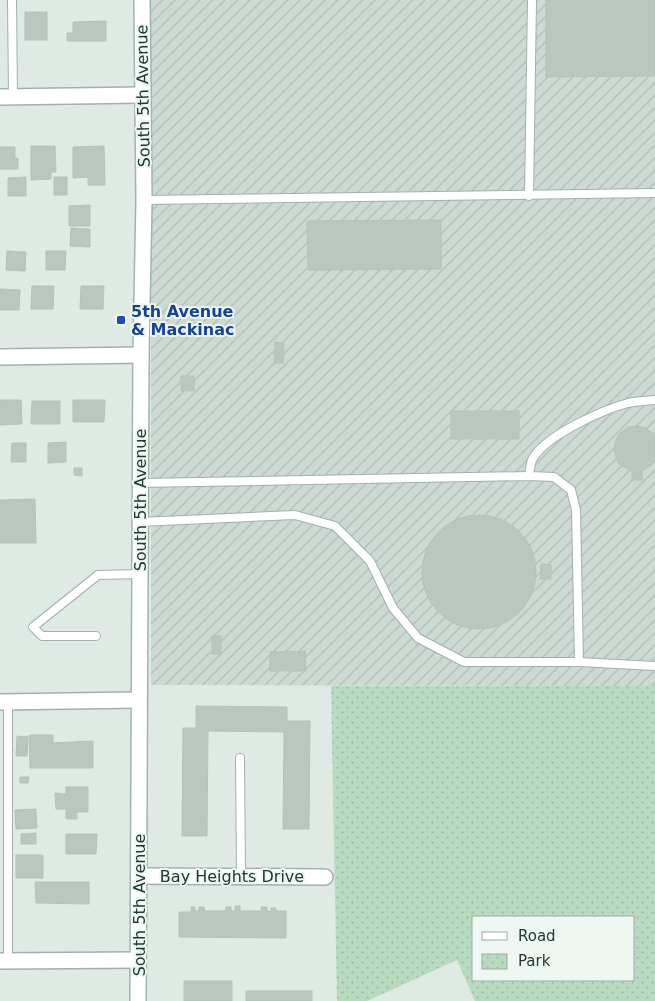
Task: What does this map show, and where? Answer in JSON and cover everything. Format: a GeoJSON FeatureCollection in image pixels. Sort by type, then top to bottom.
{"type":"FeatureCollection","features":[{"type":"Feature","properties":{"kind":"street","name":"South 5th Avenue"},"geometry":{"type":"LineString","coordinates":[[138,1001],[138,700],[144,200],[142,0]]}},
{"type":"Feature","properties":{"kind":"street"},"geometry":{"type":"LineString","coordinates":[[6,97],[143,95]]}},
{"type":"Feature","properties":{"kind":"street"},"geometry":{"type":"LineString","coordinates":[[0,357],[141,355]]}},
{"type":"Feature","properties":{"kind":"street"},"geometry":{"type":"LineString","coordinates":[[4,702],[138,700]]}},
{"type":"Feature","properties":{"kind":"street","name":"Bay Heights Drive"},"geometry":{"type":"LineString","coordinates":[[139,876],[325,876]]}},
{"type":"Feature","properties":{"kind":"street"},"geometry":{"type":"LineString","coordinates":[[4,961],[138,960]]}},
{"type":"Feature","properties":{"kind":"lane"},"geometry":{"type":"LineString","coordinates":[[6,97],[12,0]]}},
{"type":"Feature","properties":{"kind":"lane"},"geometry":{"type":"LineString","coordinates":[[529,196],[532,0]]}},
{"type":"Feature","properties":{"kind":"lane"},"geometry":{"type":"LineString","coordinates":[[144,200],[655,193]]}},
{"type":"Feature","properties":{"kind":"lane"},"geometry":{"type":"LineString","coordinates":[[529,476],[532,461],[559,434],[597,415],[628,403],[655,400]]}},
{"type":"Feature","properties":{"kind":"lane"},"geometry":{"type":"LineString","coordinates":[[140,483],[554,477],[571,490],[576,510],[579,662]]}},
{"type":"Feature","properties":{"kind":"lane"},"geometry":{"type":"LineString","coordinates":[[140,522],[295,515],[335,526],[370,561],[393,608],[418,638],[464,662],[579,662],[655,666]]}},
{"type":"Feature","properties":{"kind":"lane"},"geometry":{"type":"LineString","coordinates":[[96,636],[42,636],[33,627],[98,575],[140,574]]}},
{"type":"Feature","properties":{"kind":"lane"},"geometry":{"type":"LineString","coordinates":[[4,702],[4,961]]}},
{"type":"Feature","properties":{"kind":"lane"},"geometry":{"type":"LineString","coordinates":[[240,758],[241,876]]}},
{"type":"Feature","properties":{"kind":"shaded area"},"geometry":{"type":"Polygon","coordinates":[[[151,0],[655,0],[655,686],[151,685],[151,0]]]}},
{"type":"Feature","properties":{"kind":"green space"},"geometry":{"type":"Polygon","coordinates":[[[331,686],[655,686],[655,1001],[475,1001],[457,960],[367,1001],[337,1001],[331,686]]]}},
{"type":"Feature","properties":{"kind":"building"},"geometry":{"type":"Polygon","coordinates":[[[546,0],[655,0],[655,76],[546,77],[546,0]]]}},
{"type":"Feature","properties":{"kind":"building"},"geometry":{"type":"Polygon","coordinates":[[[25,12],[47,12],[47,40],[25,40],[25,12]]]}},
{"type":"Feature","properties":{"kind":"building"},"geometry":{"type":"Polygon","coordinates":[[[106,21],[106,41],[67,41],[67,33],[73,33],[73,22],[106,21]]]}},
{"type":"Feature","properties":{"kind":"building"},"geometry":{"type":"Polygon","coordinates":[[[31,146],[55,146],[56,172],[51,172],[51,179],[31,180],[31,146]]]}},
{"type":"Feature","properties":{"kind":"building"},"geometry":{"type":"Polygon","coordinates":[[[104,146],[105,185],[88,185],[88,177],[73,178],[73,147],[104,146]]]}},
{"type":"Feature","properties":{"kind":"building"},"geometry":{"type":"Polygon","coordinates":[[[0,147],[15,147],[15,159],[18,158],[18,169],[0,169],[0,147]]]}},
{"type":"Feature","properties":{"kind":"building"},"geometry":{"type":"Polygon","coordinates":[[[26,177],[26,196],[8,196],[8,178],[26,177]]]}},
{"type":"Feature","properties":{"kind":"building"},"geometry":{"type":"Polygon","coordinates":[[[54,177],[67,177],[67,195],[54,195],[54,177]]]}},
{"type":"Feature","properties":{"kind":"building"},"geometry":{"type":"Polygon","coordinates":[[[90,205],[90,226],[69,226],[69,206],[90,205]]]}},
{"type":"Feature","properties":{"kind":"building"},"geometry":{"type":"Polygon","coordinates":[[[441,220],[441,269],[308,270],[307,221],[441,220]]]}},
{"type":"Feature","properties":{"kind":"building"},"geometry":{"type":"Polygon","coordinates":[[[71,228],[90,229],[90,247],[70,246],[71,228]]]}},
{"type":"Feature","properties":{"kind":"building"},"geometry":{"type":"Polygon","coordinates":[[[7,251],[26,252],[25,271],[6,270],[7,251]]]}},
{"type":"Feature","properties":{"kind":"building"},"geometry":{"type":"Polygon","coordinates":[[[46,251],[66,251],[65,270],[46,270],[46,251]]]}},
{"type":"Feature","properties":{"kind":"building"},"geometry":{"type":"Polygon","coordinates":[[[32,286],[54,286],[53,309],[31,309],[32,286]]]}},
{"type":"Feature","properties":{"kind":"building"},"geometry":{"type":"Polygon","coordinates":[[[81,286],[104,286],[103,309],[80,309],[81,286]]]}},
{"type":"Feature","properties":{"kind":"building"},"geometry":{"type":"Polygon","coordinates":[[[0,289],[20,290],[19,310],[0,310],[0,289]]]}},
{"type":"Feature","properties":{"kind":"building"},"geometry":{"type":"Polygon","coordinates":[[[275,342],[284,343],[283,363],[274,363],[275,342]]]}},
{"type":"Feature","properties":{"kind":"building"},"geometry":{"type":"Polygon","coordinates":[[[181,376],[194,376],[194,391],[181,391],[181,376]]]}},
{"type":"Feature","properties":{"kind":"building"},"geometry":{"type":"Polygon","coordinates":[[[0,400],[21,400],[22,424],[0,425],[0,400]]]}},
{"type":"Feature","properties":{"kind":"building"},"geometry":{"type":"Polygon","coordinates":[[[73,400],[105,400],[104,422],[73,422],[73,400]]]}},
{"type":"Feature","properties":{"kind":"building"},"geometry":{"type":"Polygon","coordinates":[[[32,401],[60,401],[60,424],[31,424],[32,401]]]}},
{"type":"Feature","properties":{"kind":"building"},"geometry":{"type":"Polygon","coordinates":[[[451,411],[519,411],[519,439],[451,439],[451,411]]]}},
{"type":"Feature","properties":{"kind":"building"},"geometry":{"type":"Polygon","coordinates":[[[638,426],[646,428],[655,436],[655,462],[642,471],[642,480],[632,480],[632,471],[619,464],[614,449],[620,433],[628,427],[638,426]]]}},
{"type":"Feature","properties":{"kind":"building"},"geometry":{"type":"Polygon","coordinates":[[[66,442],[66,462],[48,463],[48,443],[66,442]]]}},
{"type":"Feature","properties":{"kind":"building"},"geometry":{"type":"Polygon","coordinates":[[[12,443],[26,443],[26,462],[11,462],[12,443]]]}},
{"type":"Feature","properties":{"kind":"building"},"geometry":{"type":"Polygon","coordinates":[[[74,468],[82,468],[82,476],[74,475],[74,468]]]}},
{"type":"Feature","properties":{"kind":"building"},"geometry":{"type":"Polygon","coordinates":[[[35,499],[36,543],[0,543],[0,500],[35,499]]]}},
{"type":"Feature","properties":{"kind":"building"},"geometry":{"type":"Polygon","coordinates":[[[479,515],[501,519],[520,531],[532,550],[536,572],[532,594],[520,613],[501,625],[479,629],[457,625],[438,613],[426,594],[422,572],[426,550],[438,531],[457,519],[479,515]]]}},
{"type":"Feature","properties":{"kind":"building"},"geometry":{"type":"Polygon","coordinates":[[[541,564],[551,565],[551,579],[540,579],[541,564]]]}},
{"type":"Feature","properties":{"kind":"building"},"geometry":{"type":"Polygon","coordinates":[[[212,636],[221,636],[221,654],[212,654],[212,636]]]}},
{"type":"Feature","properties":{"kind":"building"},"geometry":{"type":"Polygon","coordinates":[[[305,651],[306,671],[270,671],[270,652],[305,651]]]}},
{"type":"Feature","properties":{"kind":"building"},"geometry":{"type":"Polygon","coordinates":[[[196,706],[287,707],[287,721],[310,721],[309,829],[283,829],[284,732],[208,731],[207,836],[182,836],[183,728],[196,728],[196,706]]]}},
{"type":"Feature","properties":{"kind":"building"},"geometry":{"type":"Polygon","coordinates":[[[29,735],[53,735],[53,743],[93,741],[93,768],[30,768],[29,735]]]}},
{"type":"Feature","properties":{"kind":"building"},"geometry":{"type":"Polygon","coordinates":[[[17,736],[28,737],[27,756],[16,756],[17,736]]]}},
{"type":"Feature","properties":{"kind":"building"},"geometry":{"type":"Polygon","coordinates":[[[20,777],[29,777],[28,783],[20,783],[20,777]]]}},
{"type":"Feature","properties":{"kind":"building"},"geometry":{"type":"Polygon","coordinates":[[[66,787],[88,787],[88,812],[77,812],[77,819],[66,819],[66,809],[56,809],[55,793],[66,794],[66,787]]]}},
{"type":"Feature","properties":{"kind":"building"},"geometry":{"type":"Polygon","coordinates":[[[36,809],[37,828],[16,829],[15,810],[36,809]]]}},
{"type":"Feature","properties":{"kind":"building"},"geometry":{"type":"Polygon","coordinates":[[[36,833],[36,844],[21,844],[21,834],[36,833]]]}},
{"type":"Feature","properties":{"kind":"building"},"geometry":{"type":"Polygon","coordinates":[[[66,834],[97,834],[96,854],[66,854],[66,834]]]}},
{"type":"Feature","properties":{"kind":"building"},"geometry":{"type":"Polygon","coordinates":[[[16,855],[43,855],[43,878],[16,878],[16,855]]]}},
{"type":"Feature","properties":{"kind":"building"},"geometry":{"type":"Polygon","coordinates":[[[35,882],[89,882],[89,904],[36,903],[35,882]]]}},
{"type":"Feature","properties":{"kind":"building"},"geometry":{"type":"Polygon","coordinates":[[[235,906],[240,906],[240,911],[262,911],[261,907],[267,907],[267,911],[271,912],[271,908],[276,908],[276,911],[286,911],[286,938],[179,937],[179,912],[191,912],[191,907],[195,907],[195,911],[199,911],[199,907],[204,907],[205,911],[226,911],[226,907],[231,907],[231,911],[235,911],[235,906]]]}},
{"type":"Feature","properties":{"kind":"building"},"geometry":{"type":"Polygon","coordinates":[[[184,981],[232,981],[232,1001],[184,1001],[184,981]]]}},
{"type":"Feature","properties":{"kind":"building"},"geometry":{"type":"Polygon","coordinates":[[[246,991],[312,991],[312,1001],[246,1001],[246,991]]]}},
{"type":"Feature","properties":{"kind":"place","name":"5th Avenue & Mackinac"},"geometry":{"type":"Point","coordinates":[121,320]}}]}
